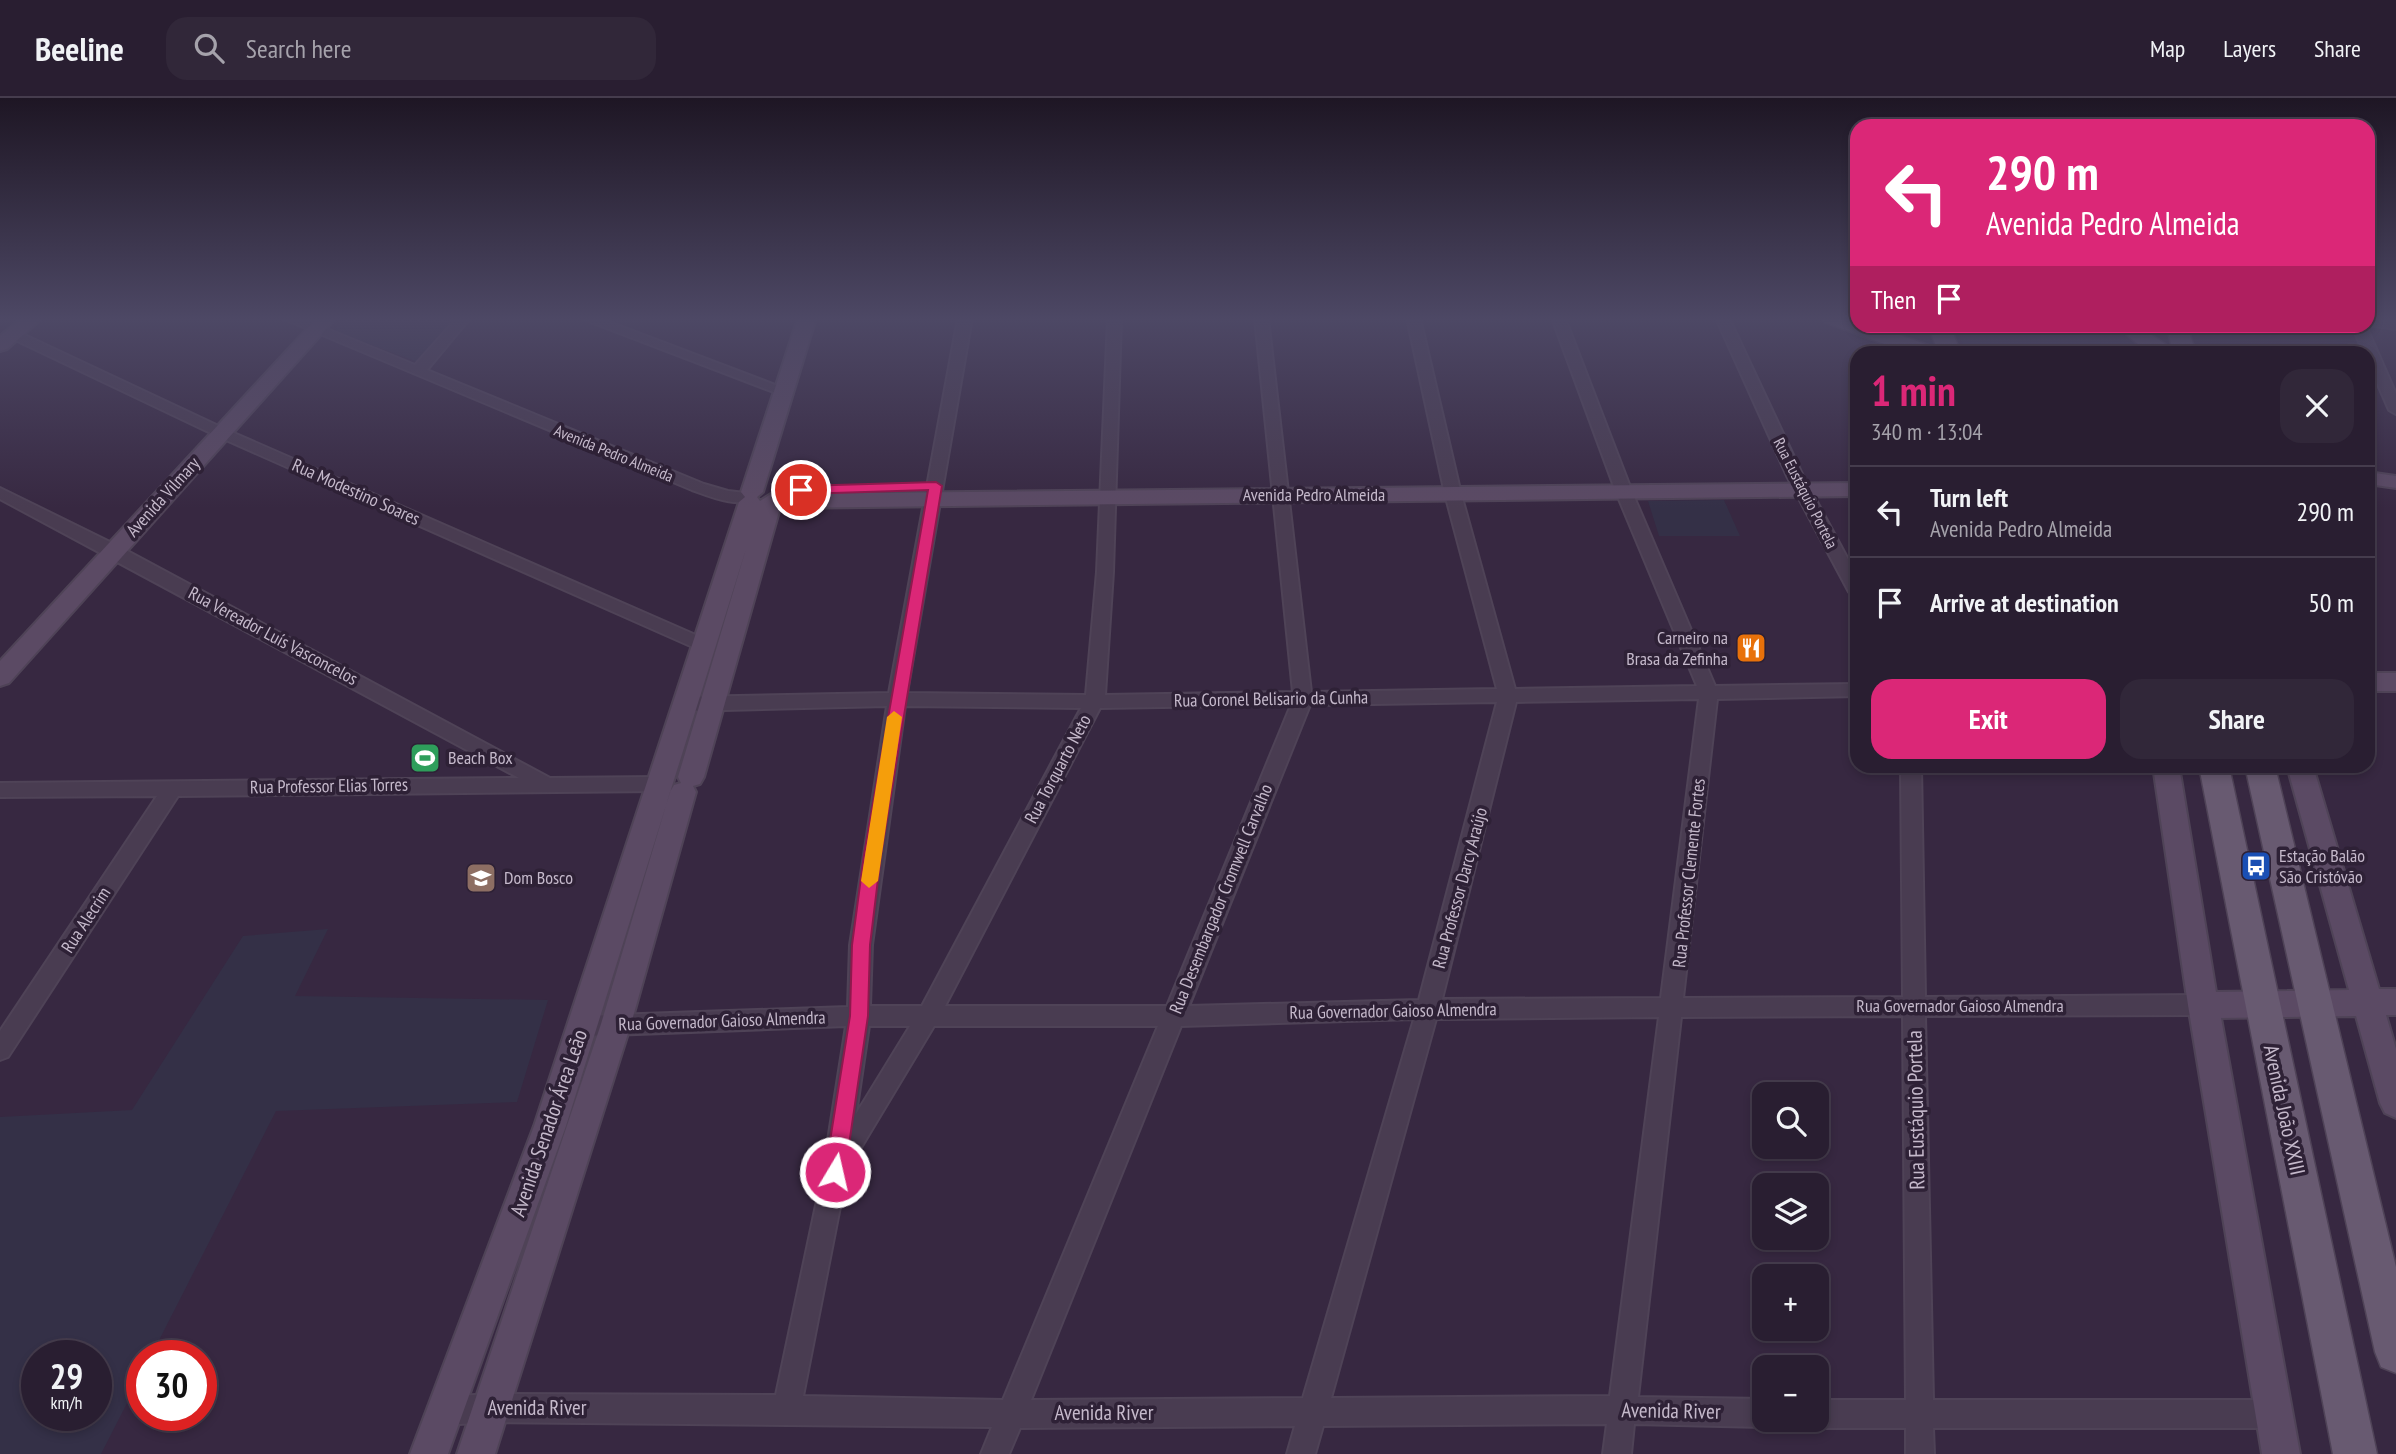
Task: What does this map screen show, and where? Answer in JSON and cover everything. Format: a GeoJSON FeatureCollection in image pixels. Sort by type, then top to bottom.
{"type":"FeatureCollection","features":[{"type":"Feature","properties":{"kind":"main road","name":"Avenida João XXIII"},"geometry":{"type":"LineString","coordinates":[[2215,773],[2355,1454]]}},
{"type":"Feature","properties":{"kind":"main road"},"geometry":{"type":"LineString","coordinates":[[2262,773],[2396,1352]]}},
{"type":"Feature","properties":{"kind":"street","name":"Rua Modestino Soares"},"geometry":{"type":"LineString","coordinates":[[114,381],[701,644]]}},
{"type":"Feature","properties":{"kind":"street","name":"Avenida Vilmary"},"geometry":{"type":"LineString","coordinates":[[0,677],[269,381]]}},
{"type":"Feature","properties":{"kind":"street","name":"Avenida Pedro Almeida"},"geometry":{"type":"LineString","coordinates":[[440,381],[698,487],[727,496],[935,491],[1799,483],[1850,488]]}},
{"type":"Feature","properties":{"kind":"street"},"geometry":{"type":"LineString","coordinates":[[758,381],[784,391]]}},
{"type":"Feature","properties":{"kind":"street","name":"Avenida Senador Área Leão"},"geometry":{"type":"LineString","coordinates":[[429,1454],[550,1126],[670,784],[711,703],[787,381]]}},
{"type":"Feature","properties":{"kind":"street"},"geometry":{"type":"LineString","coordinates":[[787,1409],[835,1172],[859,1016],[861,945],[897,699],[954,381]]}},
{"type":"Feature","properties":{"kind":"street","name":"Rua Torquarto Neto"},"geometry":{"type":"LineString","coordinates":[[835,1172],[928,1016],[1094,702],[1101,651],[1111,381]]}},
{"type":"Feature","properties":{"kind":"street","name":"Rua Desembargador Cromwell Carvalho"},"geometry":{"type":"LineString","coordinates":[[995,1454],[1303,699],[1268,381]]}},
{"type":"Feature","properties":{"kind":"street","name":"Rua Professor Darcy Araújo"},"geometry":{"type":"LineString","coordinates":[[1301,1454],[1427,1009],[1508,696],[1452,487],[1428,381]]}},
{"type":"Feature","properties":{"kind":"street","name":"Rua Professor Clemente Fortes"},"geometry":{"type":"LineString","coordinates":[[1583,381],[1622,485],[1709,692],[1673,1010],[1617,1454]]}},
{"type":"Feature","properties":{"kind":"street","name":"Rua Eustáquio Portela"},"geometry":{"type":"LineString","coordinates":[[1752,381],[1799,483],[1850,579]]}},
{"type":"Feature","properties":{"kind":"street"},"geometry":{"type":"LineString","coordinates":[[2383,381],[2396,410]]}},
{"type":"Feature","properties":{"kind":"street","name":"Avenida Pedro Almeida"},"geometry":{"type":"LineString","coordinates":[[1799,483],[1850,476]]}},
{"type":"Feature","properties":{"kind":"street"},"geometry":{"type":"LineString","coordinates":[[2375,479],[2396,482]]}},
{"type":"Feature","properties":{"kind":"street","name":"Rua Vereador Luís Vasconcelos"},"geometry":{"type":"LineString","coordinates":[[0,493],[114,551],[544,783]]}},
{"type":"Feature","properties":{"kind":"street","name":"Avenida Senador Área Leão"},"geometry":{"type":"LineString","coordinates":[[475,1454],[616,1024],[701,644],[759,497]]}},
{"type":"Feature","properties":{"kind":"street"},"geometry":{"type":"LineString","coordinates":[[2375,682],[2396,682]]}},
{"type":"Feature","properties":{"kind":"street","name":"Rua Coronel Belisario da Cunha"},"geometry":{"type":"LineString","coordinates":[[686,704],[897,699],[1094,702],[1850,690]]}},
{"type":"Feature","properties":{"kind":"street","name":"Rua Eustáquio Portela"},"geometry":{"type":"LineString","coordinates":[[1911,773],[1920,1454]]}},
{"type":"Feature","properties":{"kind":"street"},"geometry":{"type":"LineString","coordinates":[[2167,773],[2203,1005],[2281,1454]]}},
{"type":"Feature","properties":{"kind":"street"},"geometry":{"type":"LineString","coordinates":[[2302,773],[2382,1002],[2396,1103]]}},
{"type":"Feature","properties":{"kind":"street","name":"Rua Professor Elias Torres"},"geometry":{"type":"LineString","coordinates":[[0,790],[544,783],[670,784]]}},
{"type":"Feature","properties":{"kind":"street","name":"Rua Alecrim"},"geometry":{"type":"LineString","coordinates":[[0,1050],[172,789]]}},
{"type":"Feature","properties":{"kind":"street"},"geometry":{"type":"LineString","coordinates":[[2203,1005],[2382,1002]]}},
{"type":"Feature","properties":{"kind":"street","name":"Rua Governador Gaioso Almendra"},"geometry":{"type":"LineString","coordinates":[[584,1026],[859,1016],[1173,1016],[1427,1009],[1673,1010],[2203,1005]]}},
{"type":"Feature","properties":{"kind":"street","name":"Avenida River"},"geometry":{"type":"LineString","coordinates":[[444,1411],[490,1408],[787,1409],[1011,1414],[1623,1410],[1752,1413]]}},
{"type":"Feature","properties":{"kind":"street"},"geometry":{"type":"LineString","coordinates":[[1829,1414],[2274,1415]]}},
{"type":"Feature","properties":{"kind":"shaded area"},"geometry":{"type":"Polygon","coordinates":[[[1724,500],[1740,536],[1659,536],[1648,501],[1724,500]]]}},
{"type":"Feature","properties":{"kind":"shaded area"},"geometry":{"type":"Polygon","coordinates":[[[328,929],[295,996],[548,1000],[517,1102],[276,1111],[159,1340],[126,1340],[126,1405],[101,1454],[0,1454],[0,1117],[132,1110],[243,936],[328,929]]]}},
{"type":"Feature","properties":{"kind":"slow traffic"},"geometry":{"type":"LineString","coordinates":[[869,881],[894,717]]}},
{"type":"Feature","properties":{"kind":"place","name":"Carneiro na Brasa da Zefinha"},"geometry":{"type":"Point","coordinates":[1751,648]}},
{"type":"Feature","properties":{"kind":"place","name":"Beach Box"},"geometry":{"type":"Point","coordinates":[425,758]}},
{"type":"Feature","properties":{"kind":"place","name":"Estação Balão São Cristóvão"},"geometry":{"type":"Point","coordinates":[2256,866]}},
{"type":"Feature","properties":{"kind":"place","name":"Dom Bosco"},"geometry":{"type":"Point","coordinates":[481,878]}},
{"type":"Feature","properties":{"kind":"route"},"geometry":{"type":"LineString","coordinates":[[801,490],[936,486],[897,699],[873,855],[861,945],[859,1016],[835,1172]]}}]}
